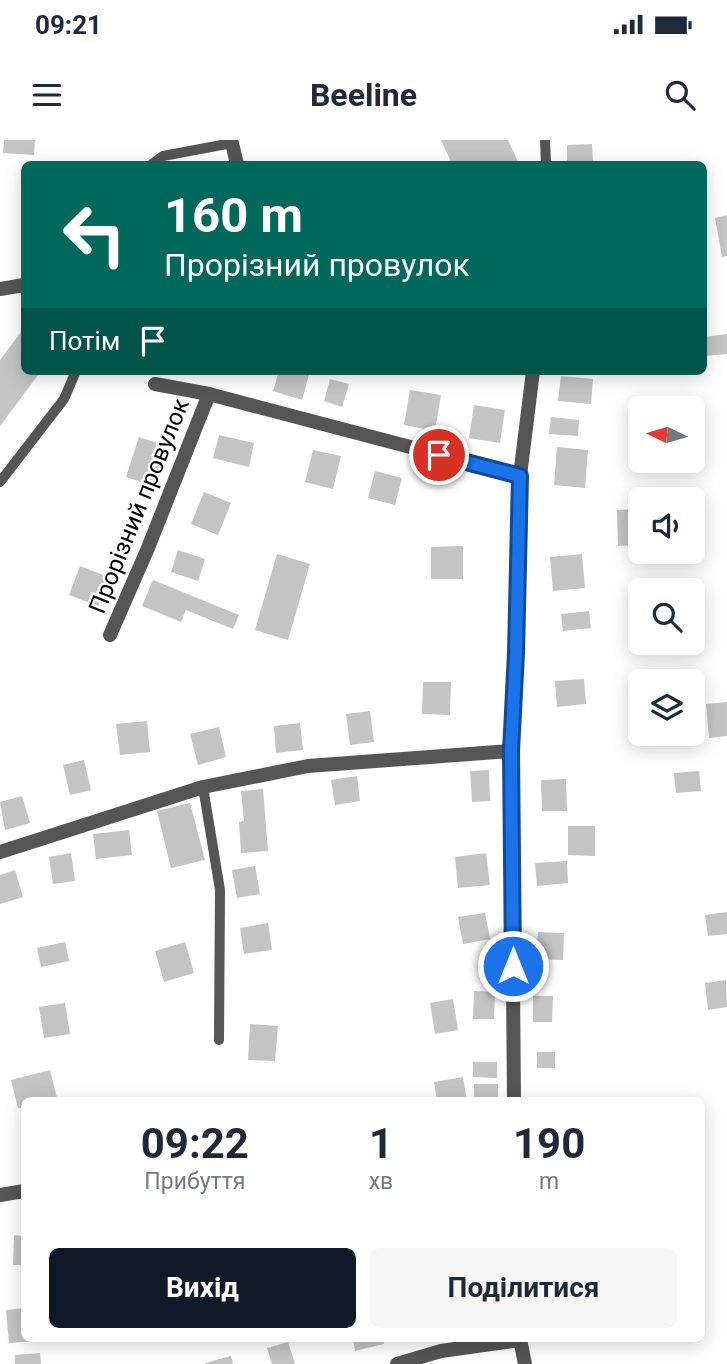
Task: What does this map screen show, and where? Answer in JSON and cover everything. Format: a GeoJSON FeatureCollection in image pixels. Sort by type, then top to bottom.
{"type":"FeatureCollection","features":[{"type":"Feature","properties":{"kind":"street"},"geometry":{"type":"LineString","coordinates":[[232,141],[236,161]]}},
{"type":"Feature","properties":{"kind":"street"},"geometry":{"type":"LineString","coordinates":[[0,289],[21,286]]}},
{"type":"Feature","properties":{"kind":"street"},"geometry":{"type":"LineString","coordinates":[[514,1097],[511,751],[520,476],[533,375]]}},
{"type":"Feature","properties":{"kind":"street","name":"Прорізний провулок"},"geometry":{"type":"LineString","coordinates":[[155,384],[209,394],[520,476]]}},
{"type":"Feature","properties":{"kind":"street","name":"Прорізний провулок"},"geometry":{"type":"LineString","coordinates":[[110,635],[209,394]]}},
{"type":"Feature","properties":{"kind":"street"},"geometry":{"type":"LineString","coordinates":[[0,852],[203,787],[308,766],[511,751]]}},
{"type":"Feature","properties":{"kind":"street"},"geometry":{"type":"LineString","coordinates":[[0,1195],[21,1192]]}},
{"type":"Feature","properties":{"kind":"street"},"geometry":{"type":"LineString","coordinates":[[397,1364],[441,1351],[500,1342]]}},
{"type":"Feature","properties":{"kind":"street"},"geometry":{"type":"LineString","coordinates":[[521,1342],[525,1364]]}},
{"type":"Feature","properties":{"kind":"lane"},"geometry":{"type":"LineString","coordinates":[[545,140],[546,161]]}},
{"type":"Feature","properties":{"kind":"lane"},"geometry":{"type":"LineString","coordinates":[[156,161],[163,156],[232,141]]}},
{"type":"Feature","properties":{"kind":"lane"},"geometry":{"type":"LineString","coordinates":[[0,482],[64,399],[74,375]]}},
{"type":"Feature","properties":{"kind":"lane"},"geometry":{"type":"LineString","coordinates":[[203,787],[220,890],[219,1040]]}},
{"type":"Feature","properties":{"kind":"building"},"geometry":{"type":"Polygon","coordinates":[[[4,140],[35,140],[34,155],[3,153],[4,140]]]}},
{"type":"Feature","properties":{"kind":"building"},"geometry":{"type":"Polygon","coordinates":[[[441,140],[508,140],[518,161],[451,161],[441,140]]]}},
{"type":"Feature","properties":{"kind":"building"},"geometry":{"type":"Polygon","coordinates":[[[592,144],[593,161],[567,161],[567,145],[592,144]]]}},
{"type":"Feature","properties":{"kind":"building"},"geometry":{"type":"Polygon","coordinates":[[[727,215],[727,256],[722,257],[715,218],[727,215]]]}},
{"type":"Feature","properties":{"kind":"building"},"geometry":{"type":"Polygon","coordinates":[[[21,332],[21,375],[38,375],[0,426],[0,360],[21,332]]]}},
{"type":"Feature","properties":{"kind":"building"},"geometry":{"type":"Polygon","coordinates":[[[727,334],[727,354],[707,356],[707,337],[727,334]]]}},
{"type":"Feature","properties":{"kind":"building"},"geometry":{"type":"Polygon","coordinates":[[[278,375],[309,375],[302,400],[273,391],[278,375]]]}},
{"type":"Feature","properties":{"kind":"building"},"geometry":{"type":"Polygon","coordinates":[[[561,376],[593,379],[591,404],[558,401],[561,376]]]}},
{"type":"Feature","properties":{"kind":"building"},"geometry":{"type":"Polygon","coordinates":[[[330,379],[349,384],[342,407],[324,401],[330,379]]]}},
{"type":"Feature","properties":{"kind":"building"},"geometry":{"type":"Polygon","coordinates":[[[410,390],[441,395],[435,431],[404,425],[410,390]]]}},
{"type":"Feature","properties":{"kind":"building"},"geometry":{"type":"Polygon","coordinates":[[[474,405],[505,410],[500,443],[469,438],[474,405]]]}},
{"type":"Feature","properties":{"kind":"building"},"geometry":{"type":"Polygon","coordinates":[[[551,417],[579,420],[578,436],[549,434],[551,417]]]}},
{"type":"Feature","properties":{"kind":"building"},"geometry":{"type":"Polygon","coordinates":[[[219,435],[254,443],[249,467],[213,458],[219,435]]]}},
{"type":"Feature","properties":{"kind":"building"},"geometry":{"type":"Polygon","coordinates":[[[139,437],[169,447],[156,487],[126,477],[139,437]]]}},
{"type":"Feature","properties":{"kind":"building"},"geometry":{"type":"Polygon","coordinates":[[[557,447],[588,450],[585,488],[554,485],[557,447]]]}},
{"type":"Feature","properties":{"kind":"building"},"geometry":{"type":"Polygon","coordinates":[[[313,450],[341,456],[333,489],[305,482],[313,450]]]}},
{"type":"Feature","properties":{"kind":"building"},"geometry":{"type":"Polygon","coordinates":[[[375,471],[402,478],[395,505],[368,498],[375,471]]]}},
{"type":"Feature","properties":{"kind":"building"},"geometry":{"type":"Polygon","coordinates":[[[204,492],[231,503],[218,535],[191,524],[204,492]]]}},
{"type":"Feature","properties":{"kind":"building"},"geometry":{"type":"Polygon","coordinates":[[[617,510],[628,510],[628,546],[618,546],[617,510]]]}},
{"type":"Feature","properties":{"kind":"building"},"geometry":{"type":"Polygon","coordinates":[[[463,546],[463,579],[431,579],[431,547],[463,546]]]}},
{"type":"Feature","properties":{"kind":"building"},"geometry":{"type":"Polygon","coordinates":[[[178,550],[205,559],[198,581],[171,572],[178,550]]]}},
{"type":"Feature","properties":{"kind":"building"},"geometry":{"type":"Polygon","coordinates":[[[277,554],[310,564],[288,640],[255,630],[277,554]]]}},
{"type":"Feature","properties":{"kind":"building"},"geometry":{"type":"Polygon","coordinates":[[[582,554],[585,588],[553,591],[550,557],[582,554]]]}},
{"type":"Feature","properties":{"kind":"building"},"geometry":{"type":"Polygon","coordinates":[[[80,566],[108,577],[98,606],[69,595],[80,566]]]}},
{"type":"Feature","properties":{"kind":"building"},"geometry":{"type":"Polygon","coordinates":[[[153,580],[239,615],[233,629],[186,610],[181,622],[142,606],[153,580]]]}},
{"type":"Feature","properties":{"kind":"building"},"geometry":{"type":"Polygon","coordinates":[[[589,611],[591,628],[563,631],[561,614],[589,611]]]}},
{"type":"Feature","properties":{"kind":"building"},"geometry":{"type":"Polygon","coordinates":[[[584,679],[586,704],[557,707],[555,681],[584,679]]]}},
{"type":"Feature","properties":{"kind":"building"},"geometry":{"type":"Polygon","coordinates":[[[423,682],[451,682],[450,715],[422,714],[423,682]]]}},
{"type":"Feature","properties":{"kind":"building"},"geometry":{"type":"Polygon","coordinates":[[[727,702],[727,736],[709,738],[706,704],[727,702]]]}},
{"type":"Feature","properties":{"kind":"building"},"geometry":{"type":"Polygon","coordinates":[[[370,711],[374,742],[350,745],[346,714],[370,711]]]}},
{"type":"Feature","properties":{"kind":"building"},"geometry":{"type":"Polygon","coordinates":[[[147,721],[150,752],[120,755],[116,724],[147,721]]]}},
{"type":"Feature","properties":{"kind":"building"},"geometry":{"type":"Polygon","coordinates":[[[300,723],[303,750],[276,753],[274,726],[300,723]]]}},
{"type":"Feature","properties":{"kind":"building"},"geometry":{"type":"Polygon","coordinates":[[[219,727],[226,757],[198,765],[190,734],[219,727]]]}},
{"type":"Feature","properties":{"kind":"building"},"geometry":{"type":"Polygon","coordinates":[[[84,760],[91,790],[70,795],[63,765],[84,760]]]}},
{"type":"Feature","properties":{"kind":"building"},"geometry":{"type":"Polygon","coordinates":[[[489,770],[490,801],[472,802],[470,771],[489,770]]]}},
{"type":"Feature","properties":{"kind":"building"},"geometry":{"type":"Polygon","coordinates":[[[699,771],[701,791],[676,793],[674,773],[699,771]]]}},
{"type":"Feature","properties":{"kind":"building"},"geometry":{"type":"Polygon","coordinates":[[[357,776],[360,801],[335,805],[331,780],[357,776]]]}},
{"type":"Feature","properties":{"kind":"building"},"geometry":{"type":"Polygon","coordinates":[[[566,779],[567,811],[542,811],[541,780],[566,779]]]}},
{"type":"Feature","properties":{"kind":"building"},"geometry":{"type":"Polygon","coordinates":[[[263,789],[268,851],[241,853],[239,822],[244,821],[241,791],[263,789]]]}},
{"type":"Feature","properties":{"kind":"building"},"geometry":{"type":"Polygon","coordinates":[[[22,796],[30,823],[5,830],[0,802],[22,796]]]}},
{"type":"Feature","properties":{"kind":"building"},"geometry":{"type":"Polygon","coordinates":[[[190,803],[205,860],[171,868],[157,811],[190,803]]]}},
{"type":"Feature","properties":{"kind":"building"},"geometry":{"type":"Polygon","coordinates":[[[568,826],[595,826],[595,856],[568,855],[568,826]]]}},
{"type":"Feature","properties":{"kind":"building"},"geometry":{"type":"Polygon","coordinates":[[[129,830],[132,855],[96,859],[93,834],[129,830]]]}},
{"type":"Feature","properties":{"kind":"building"},"geometry":{"type":"Polygon","coordinates":[[[71,853],[75,881],[53,884],[49,857],[71,853]]]}},
{"type":"Feature","properties":{"kind":"building"},"geometry":{"type":"Polygon","coordinates":[[[486,853],[490,885],[458,888],[455,857],[486,853]]]}},
{"type":"Feature","properties":{"kind":"building"},"geometry":{"type":"Polygon","coordinates":[[[567,861],[568,883],[537,886],[535,863],[567,861]]]}},
{"type":"Feature","properties":{"kind":"building"},"geometry":{"type":"Polygon","coordinates":[[[255,866],[260,894],[237,898],[232,870],[255,866]]]}},
{"type":"Feature","properties":{"kind":"building"},"geometry":{"type":"Polygon","coordinates":[[[15,870],[23,897],[0,904],[0,875],[15,870]]]}},
{"type":"Feature","properties":{"kind":"building"},"geometry":{"type":"Polygon","coordinates":[[[727,912],[727,934],[708,936],[705,915],[727,912]]]}},
{"type":"Feature","properties":{"kind":"building"},"geometry":{"type":"Polygon","coordinates":[[[485,913],[490,939],[463,944],[458,917],[485,913]]]}},
{"type":"Feature","properties":{"kind":"building"},"geometry":{"type":"Polygon","coordinates":[[[268,923],[272,950],[244,954],[240,928],[268,923]]]}},
{"type":"Feature","properties":{"kind":"building"},"geometry":{"type":"Polygon","coordinates":[[[538,932],[564,933],[563,960],[536,959],[538,932]]]}},
{"type":"Feature","properties":{"kind":"building"},"geometry":{"type":"Polygon","coordinates":[[[65,942],[69,961],[41,967],[37,948],[65,942]]]}},
{"type":"Feature","properties":{"kind":"building"},"geometry":{"type":"Polygon","coordinates":[[[185,942],[194,973],[164,982],[155,951],[185,942]]]}},
{"type":"Feature","properties":{"kind":"building"},"geometry":{"type":"Polygon","coordinates":[[[726,980],[727,1007],[708,1010],[705,983],[726,980]]]}},
{"type":"Feature","properties":{"kind":"building"},"geometry":{"type":"Polygon","coordinates":[[[474,991],[495,992],[494,1019],[473,1019],[474,991]]]}},
{"type":"Feature","properties":{"kind":"building"},"geometry":{"type":"Polygon","coordinates":[[[533,996],[553,996],[552,1022],[533,1022],[533,996]]]}},
{"type":"Feature","properties":{"kind":"building"},"geometry":{"type":"Polygon","coordinates":[[[453,999],[458,1030],[435,1034],[430,1003],[453,999]]]}},
{"type":"Feature","properties":{"kind":"building"},"geometry":{"type":"Polygon","coordinates":[[[65,1003],[70,1034],[44,1038],[39,1007],[65,1003]]]}},
{"type":"Feature","properties":{"kind":"building"},"geometry":{"type":"Polygon","coordinates":[[[250,1024],[278,1026],[275,1061],[248,1060],[250,1024]]]}},
{"type":"Feature","properties":{"kind":"building"},"geometry":{"type":"Polygon","coordinates":[[[537,1052],[555,1052],[555,1068],[537,1068],[537,1052]]]}},
{"type":"Feature","properties":{"kind":"building"},"geometry":{"type":"Polygon","coordinates":[[[473,1062],[497,1062],[497,1078],[473,1077],[473,1062]]]}},
{"type":"Feature","properties":{"kind":"building"},"geometry":{"type":"Polygon","coordinates":[[[50,1070],[57,1097],[21,1097],[21,1108],[18,1108],[11,1080],[50,1070]]]}},
{"type":"Feature","properties":{"kind":"building"},"geometry":{"type":"Polygon","coordinates":[[[463,1077],[466,1097],[436,1097],[434,1082],[463,1077]]]}},
{"type":"Feature","properties":{"kind":"building"},"geometry":{"type":"Polygon","coordinates":[[[474,1084],[498,1084],[498,1097],[474,1097],[474,1084]]]}},
{"type":"Feature","properties":{"kind":"building"},"geometry":{"type":"Polygon","coordinates":[[[14,1235],[21,1236],[21,1265],[13,1265],[14,1235]]]}},
{"type":"Feature","properties":{"kind":"building"},"geometry":{"type":"Polygon","coordinates":[[[21,1308],[21,1342],[24,1342],[9,1343],[6,1310],[21,1308]]]}},
{"type":"Feature","properties":{"kind":"building"},"geometry":{"type":"Polygon","coordinates":[[[288,1342],[295,1364],[272,1364],[267,1348],[288,1342]]]}},
{"type":"Feature","properties":{"kind":"building"},"geometry":{"type":"Polygon","coordinates":[[[354,1342],[384,1342],[384,1344],[355,1351],[354,1342]]]}},
{"type":"Feature","properties":{"kind":"building"},"geometry":{"type":"Polygon","coordinates":[[[40,1353],[41,1364],[15,1364],[15,1355],[40,1353]]]}},
{"type":"Feature","properties":{"kind":"building"},"geometry":{"type":"Polygon","coordinates":[[[231,1356],[233,1364],[205,1364],[205,1363],[231,1356]]]}},
{"type":"Feature","properties":{"kind":"route"},"geometry":{"type":"LineString","coordinates":[[439,455],[520,476],[511,751],[513,966]]}}]}
